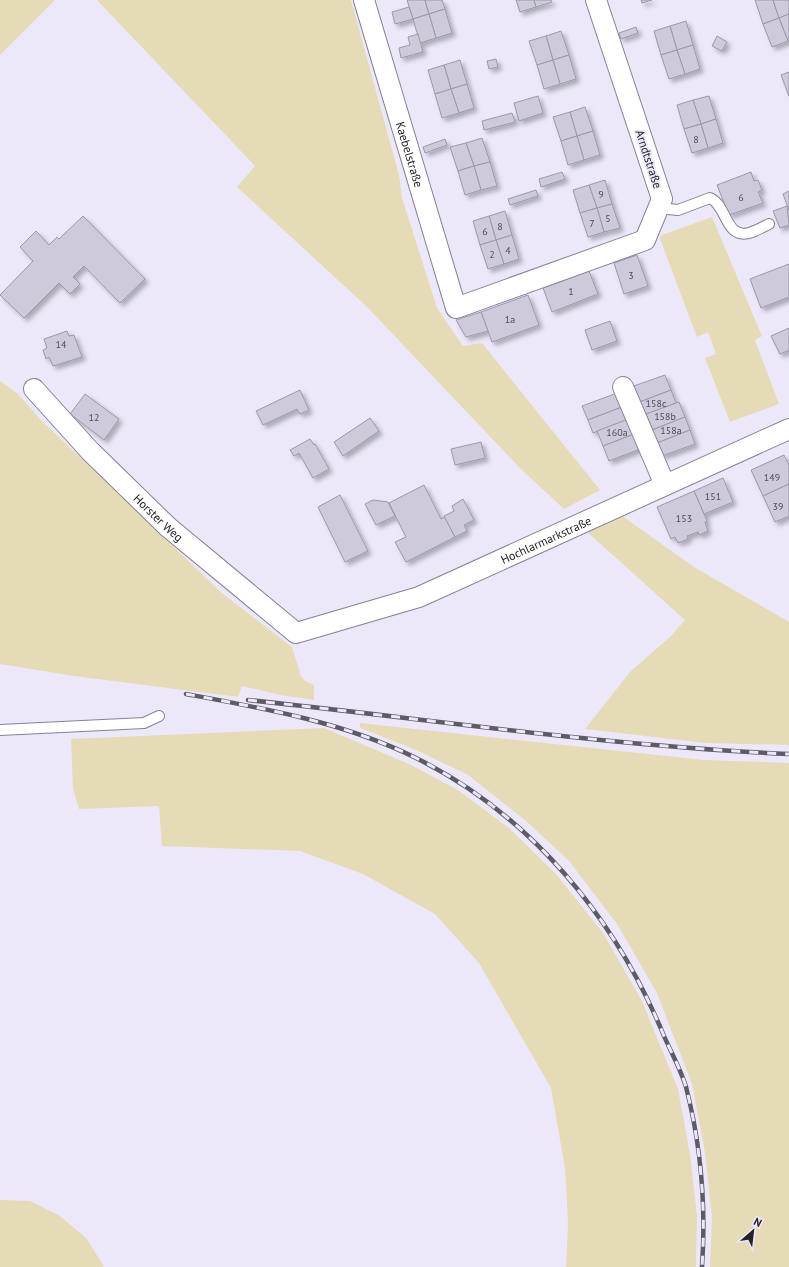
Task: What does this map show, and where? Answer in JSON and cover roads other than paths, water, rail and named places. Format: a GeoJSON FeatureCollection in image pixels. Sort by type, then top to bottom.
{"type":"FeatureCollection","features":[{"type":"Feature","properties":{"kind":"street","name":"Kaebelstraße"},"geometry":{"type":"LineString","coordinates":[[364,0],[456,308]]}},
{"type":"Feature","properties":{"kind":"street","name":"Arndtstraße"},"geometry":{"type":"LineString","coordinates":[[456,308],[645,240],[662,199],[596,0]]}},
{"type":"Feature","properties":{"kind":"street"},"geometry":{"type":"LineString","coordinates":[[623,387],[665,485]]}},
{"type":"Feature","properties":{"kind":"street","name":"Horster Weg"},"geometry":{"type":"LineString","coordinates":[[34,389],[90,451],[168,527],[296,633]]}},
{"type":"Feature","properties":{"kind":"street","name":"Hochlarmarkstraße"},"geometry":{"type":"LineString","coordinates":[[296,633],[419,597],[789,429]]}},
{"type":"Feature","properties":{"kind":"lane"},"geometry":{"type":"LineString","coordinates":[[658,208],[672,211],[678,210],[710,198],[718,203],[727,222],[733,230],[738,233],[749,233],[769,224]]}},
{"type":"Feature","properties":{"kind":"lane"},"geometry":{"type":"LineString","coordinates":[[0,730],[144,723],[159,716]]}},
{"type":"Feature","properties":{"kind":"railway"},"geometry":{"type":"LineString","coordinates":[[186,694],[273,711],[331,725],[359,734],[414,757],[456,780],[495,808],[531,839],[564,873],[594,910],[621,950],[644,992],[684,1081],[691,1109],[699,1154],[703,1199],[702,1267]]}},
{"type":"Feature","properties":{"kind":"railway"},"geometry":{"type":"LineString","coordinates":[[248,700],[653,745],[789,754]]}}]}
